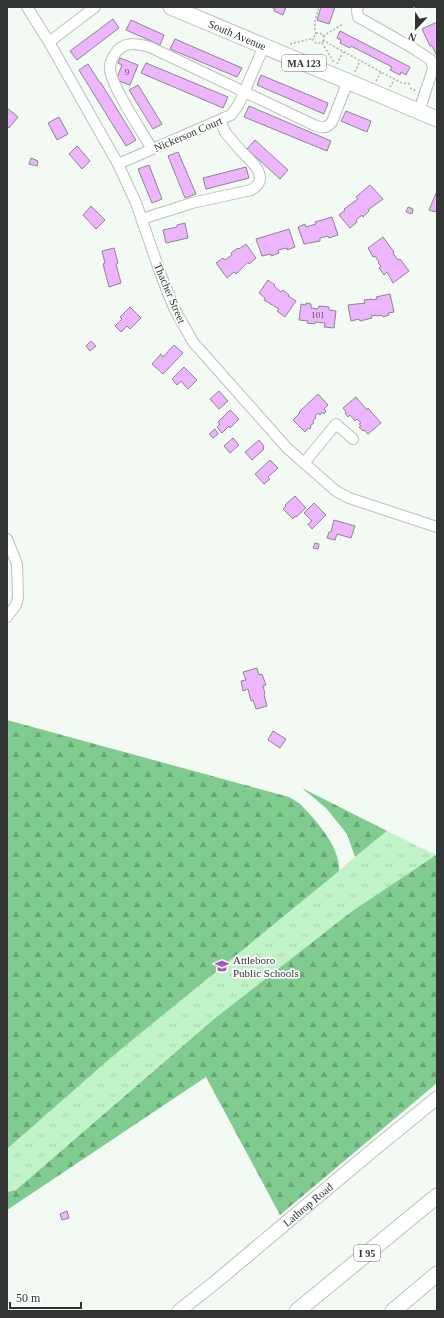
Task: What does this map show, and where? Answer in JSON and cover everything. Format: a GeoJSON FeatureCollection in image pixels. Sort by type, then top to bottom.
{"type":"FeatureCollection","features":[{"type":"Feature","properties":{"kind":"highway","name":"South Avenue"},"geometry":{"type":"LineString","coordinates":[[170,7],[264,46],[351,77],[437,119]]}},
{"type":"Feature","properties":{"kind":"highway","name":"I 95"},"geometry":{"type":"LineString","coordinates":[[297,1311],[437,1196]]}},
{"type":"Feature","properties":{"kind":"highway"},"geometry":{"type":"LineString","coordinates":[[393,1311],[437,1274]]}},
{"type":"Feature","properties":{"kind":"main road","name":"Lathrop Road"},"geometry":{"type":"LineString","coordinates":[[179,1311],[437,1098]]}},
{"type":"Feature","properties":{"kind":"street","name":"Thacher Street"},"geometry":{"type":"LineString","coordinates":[[27,7],[49,42],[118,164],[136,203],[174,308],[194,342],[274,434],[304,464],[336,491],[349,498],[437,527]]}},
{"type":"Feature","properties":{"kind":"street"},"geometry":{"type":"LineString","coordinates":[[49,42],[95,7]]}},
{"type":"Feature","properties":{"kind":"street"},"geometry":{"type":"LineString","coordinates":[[358,7],[358,17],[431,60],[433,69],[419,111]]}},
{"type":"Feature","properties":{"kind":"street"},"geometry":{"type":"LineString","coordinates":[[152,149],[113,82],[110,69],[112,58],[118,49],[128,44],[138,44],[150,47],[322,128],[328,126],[332,122],[351,77]]}},
{"type":"Feature","properties":{"kind":"street","name":"Nickerson Court"},"geometry":{"type":"LineString","coordinates":[[118,164],[231,115],[236,109],[264,46]]}},
{"type":"Feature","properties":{"kind":"street"},"geometry":{"type":"LineString","coordinates":[[142,219],[179,206],[251,190],[256,187],[259,173],[255,164],[224,130],[221,120]]}},
{"type":"Feature","properties":{"kind":"street"},"geometry":{"type":"LineString","coordinates":[[304,464],[336,424],[353,439]]}},
{"type":"Feature","properties":{"kind":"street"},"geometry":{"type":"LineString","coordinates":[[7,539],[17,564],[18,598],[16,605],[7,617]]}},
{"type":"Feature","properties":{"kind":"path"},"geometry":{"type":"LineString","coordinates":[[319,7],[314,28],[316,34],[313,40],[316,43],[323,42],[402,83],[412,84]]}},
{"type":"Feature","properties":{"kind":"path"},"geometry":{"type":"LineString","coordinates":[[323,36],[343,24]]}},
{"type":"Feature","properties":{"kind":"path"},"geometry":{"type":"LineString","coordinates":[[316,34],[320,33],[323,36]]}},
{"type":"Feature","properties":{"kind":"path"},"geometry":{"type":"LineString","coordinates":[[323,36],[323,42],[336,64],[343,52]]}},
{"type":"Feature","properties":{"kind":"path"},"geometry":{"type":"LineString","coordinates":[[288,44],[314,38]]}},
{"type":"Feature","properties":{"kind":"path"},"geometry":{"type":"LineString","coordinates":[[351,77],[360,61]]}},
{"type":"Feature","properties":{"kind":"path"},"geometry":{"type":"LineString","coordinates":[[376,81],[381,72]]}},
{"type":"Feature","properties":{"kind":"path"},"geometry":{"type":"LineString","coordinates":[[390,87],[394,79]]}},
{"type":"Feature","properties":{"kind":"path"},"geometry":{"type":"LineString","coordinates":[[410,88],[418,92]]}},
{"type":"Feature","properties":{"kind":"green space"},"geometry":{"type":"Polygon","coordinates":[[[7,720],[289,797],[298,802],[321,827],[336,854],[339,863],[339,871],[114,1055],[7,1149],[7,720]]]}},
{"type":"Feature","properties":{"kind":"green space"},"geometry":{"type":"Polygon","coordinates":[[[302,788],[387,831],[355,857],[347,834],[326,808],[302,788]]]}},
{"type":"Feature","properties":{"kind":"green space"},"geometry":{"type":"Polygon","coordinates":[[[387,831],[436,855],[351,912],[214,1019],[16,1190],[7,1192],[7,1149],[114,1055],[387,831]]]}},
{"type":"Feature","properties":{"kind":"green space"},"geometry":{"type":"Polygon","coordinates":[[[436,855],[437,1083],[280,1215],[206,1077],[7,1210],[7,1192],[16,1190],[214,1019],[351,912],[436,855]]]}},
{"type":"Feature","properties":{"kind":"building"},"geometry":{"type":"Polygon","coordinates":[[[273,7],[286,7],[283,15],[274,11],[275,9],[273,7]]]}},
{"type":"Feature","properties":{"kind":"building"},"geometry":{"type":"Polygon","coordinates":[[[321,7],[335,7],[329,24],[317,20],[321,7]]]}},
{"type":"Feature","properties":{"kind":"building"},"geometry":{"type":"Polygon","coordinates":[[[113,19],[119,28],[77,60],[70,51],[113,19]]]}},
{"type":"Feature","properties":{"kind":"building"},"geometry":{"type":"Polygon","coordinates":[[[131,20],[164,35],[160,45],[126,30],[131,20]]]}},
{"type":"Feature","properties":{"kind":"building"},"geometry":{"type":"Polygon","coordinates":[[[437,22],[437,56],[432,46],[430,46],[422,29],[437,22]]]}},
{"type":"Feature","properties":{"kind":"building"},"geometry":{"type":"Polygon","coordinates":[[[340,31],[410,67],[406,75],[401,72],[400,75],[390,70],[392,67],[351,46],[350,48],[340,43],[341,40],[337,38],[340,31]]]}},
{"type":"Feature","properties":{"kind":"building"},"geometry":{"type":"Polygon","coordinates":[[[175,39],[242,68],[237,77],[170,49],[175,39]]]}},
{"type":"Feature","properties":{"kind":"building"},"geometry":{"type":"Polygon","coordinates":[[[120,58],[138,65],[130,85],[116,80],[122,65],[118,63],[120,58]]]}},
{"type":"Feature","properties":{"kind":"building"},"geometry":{"type":"Polygon","coordinates":[[[146,63],[228,97],[223,108],[141,73],[146,63]]]}},
{"type":"Feature","properties":{"kind":"building"},"geometry":{"type":"Polygon","coordinates":[[[88,64],[136,140],[126,146],[79,70],[88,64]]]}},
{"type":"Feature","properties":{"kind":"building"},"geometry":{"type":"Polygon","coordinates":[[[261,75],[328,103],[324,114],[257,85],[261,75]]]}},
{"type":"Feature","properties":{"kind":"building"},"geometry":{"type":"Polygon","coordinates":[[[138,85],[162,124],[153,129],[129,90],[138,85]]]}},
{"type":"Feature","properties":{"kind":"building"},"geometry":{"type":"Polygon","coordinates":[[[249,106],[331,141],[327,151],[244,117],[249,106]]]}},
{"type":"Feature","properties":{"kind":"building"},"geometry":{"type":"Polygon","coordinates":[[[7,108],[18,117],[9,128],[7,128],[7,108]]]}},
{"type":"Feature","properties":{"kind":"building"},"geometry":{"type":"Polygon","coordinates":[[[346,111],[371,121],[367,132],[341,121],[346,111]]]}},
{"type":"Feature","properties":{"kind":"building"},"geometry":{"type":"Polygon","coordinates":[[[59,117],[68,134],[57,140],[48,123],[59,117]]]}},
{"type":"Feature","properties":{"kind":"building"},"geometry":{"type":"Polygon","coordinates":[[[255,140],[288,170],[280,179],[247,149],[255,140]]]}},
{"type":"Feature","properties":{"kind":"building"},"geometry":{"type":"Polygon","coordinates":[[[77,146],[90,161],[82,169],[69,154],[77,146]]]}},
{"type":"Feature","properties":{"kind":"building"},"geometry":{"type":"Polygon","coordinates":[[[178,152],[196,194],[185,198],[168,156],[178,152]]]}},
{"type":"Feature","properties":{"kind":"building"},"geometry":{"type":"Polygon","coordinates":[[[31,158],[38,161],[37,166],[29,164],[31,158]]]}},
{"type":"Feature","properties":{"kind":"building"},"geometry":{"type":"Polygon","coordinates":[[[149,165],[162,199],[152,203],[138,169],[149,165]]]}},
{"type":"Feature","properties":{"kind":"building"},"geometry":{"type":"Polygon","coordinates":[[[246,167],[249,178],[206,189],[203,178],[246,167]]]}},
{"type":"Feature","properties":{"kind":"building"},"geometry":{"type":"Polygon","coordinates":[[[370,185],[383,199],[368,210],[369,211],[363,217],[362,215],[356,220],[357,222],[350,228],[339,215],[345,210],[344,209],[358,199],[356,197],[370,185]]]}},
{"type":"Feature","properties":{"kind":"building"},"geometry":{"type":"Polygon","coordinates":[[[437,191],[437,212],[435,212],[429,210],[437,191]]]}},
{"type":"Feature","properties":{"kind":"building"},"geometry":{"type":"Polygon","coordinates":[[[91,206],[105,220],[96,229],[83,215],[91,206]]]}},
{"type":"Feature","properties":{"kind":"building"},"geometry":{"type":"Polygon","coordinates":[[[408,207],[413,209],[412,214],[406,212],[408,207]]]}},
{"type":"Feature","properties":{"kind":"building"},"geometry":{"type":"Polygon","coordinates":[[[332,217],[338,235],[329,238],[328,236],[320,238],[320,241],[304,244],[298,227],[305,224],[306,227],[316,224],[315,222],[332,217]]]}},
{"type":"Feature","properties":{"kind":"building"},"geometry":{"type":"Polygon","coordinates":[[[185,223],[188,238],[166,243],[163,230],[177,227],[177,225],[185,223]]]}},
{"type":"Feature","properties":{"kind":"building"},"geometry":{"type":"Polygon","coordinates":[[[289,229],[295,247],[287,250],[287,248],[278,250],[279,253],[271,256],[271,254],[262,256],[256,239],[289,229]]]}},
{"type":"Feature","properties":{"kind":"building"},"geometry":{"type":"Polygon","coordinates":[[[383,237],[398,260],[400,259],[409,271],[393,283],[387,272],[384,275],[379,268],[381,266],[378,263],[379,262],[375,256],[373,257],[368,248],[383,237]]]}},
{"type":"Feature","properties":{"kind":"building"},"geometry":{"type":"Polygon","coordinates":[[[246,244],[256,258],[249,264],[248,262],[236,274],[234,272],[227,278],[216,263],[223,258],[225,260],[232,255],[231,253],[246,244]]]}},
{"type":"Feature","properties":{"kind":"building"},"geometry":{"type":"Polygon","coordinates":[[[114,248],[121,283],[109,287],[103,264],[105,263],[102,251],[114,248]]]}},
{"type":"Feature","properties":{"kind":"building"},"geometry":{"type":"Polygon","coordinates":[[[268,280],[281,292],[283,290],[289,295],[288,296],[296,301],[285,317],[277,311],[279,309],[264,300],[265,298],[259,293],[268,280]]]}},
{"type":"Feature","properties":{"kind":"building"},"geometry":{"type":"Polygon","coordinates":[[[390,294],[394,312],[388,313],[389,315],[383,317],[382,315],[376,315],[371,316],[372,318],[360,321],[359,319],[351,321],[348,305],[365,303],[364,300],[377,299],[376,297],[390,294]]]}},
{"type":"Feature","properties":{"kind":"building"},"geometry":{"type":"Polygon","coordinates":[[[306,303],[311,304],[311,308],[318,309],[319,306],[329,307],[329,310],[336,311],[334,328],[324,327],[325,323],[315,322],[315,324],[307,323],[308,321],[299,320],[301,304],[306,305],[306,303]]]}},
{"type":"Feature","properties":{"kind":"building"},"geometry":{"type":"Polygon","coordinates":[[[130,307],[141,318],[130,329],[127,326],[121,332],[115,326],[122,319],[120,317],[130,307]]]}},
{"type":"Feature","properties":{"kind":"building"},"geometry":{"type":"Polygon","coordinates":[[[91,341],[96,346],[90,351],[86,346],[91,341]]]}},
{"type":"Feature","properties":{"kind":"building"},"geometry":{"type":"Polygon","coordinates":[[[174,345],[183,353],[163,374],[152,364],[161,354],[163,357],[174,345]]]}},
{"type":"Feature","properties":{"kind":"building"},"geometry":{"type":"Polygon","coordinates":[[[184,367],[197,380],[188,389],[181,381],[177,385],[172,379],[184,367]]]}},
{"type":"Feature","properties":{"kind":"building"},"geometry":{"type":"Polygon","coordinates":[[[219,391],[228,401],[219,409],[210,399],[219,391]]]}},
{"type":"Feature","properties":{"kind":"building"},"geometry":{"type":"Polygon","coordinates":[[[318,394],[328,405],[324,409],[326,411],[324,414],[322,412],[320,415],[318,413],[315,416],[316,418],[313,421],[314,423],[310,426],[311,428],[308,428],[305,432],[293,420],[300,413],[299,412],[318,394]]]}},
{"type":"Feature","properties":{"kind":"building"},"geometry":{"type":"Polygon","coordinates":[[[356,397],[381,423],[368,434],[359,427],[361,426],[359,424],[361,423],[357,419],[355,421],[350,415],[348,417],[343,408],[356,397]]]}},
{"type":"Feature","properties":{"kind":"building"},"geometry":{"type":"Polygon","coordinates":[[[230,410],[239,419],[230,428],[229,426],[222,433],[217,427],[220,424],[218,422],[230,410]]]}},
{"type":"Feature","properties":{"kind":"building"},"geometry":{"type":"Polygon","coordinates":[[[215,429],[218,434],[213,438],[209,434],[215,429]]]}},
{"type":"Feature","properties":{"kind":"building"},"geometry":{"type":"Polygon","coordinates":[[[233,438],[239,445],[230,453],[224,446],[233,438]]]}},
{"type":"Feature","properties":{"kind":"building"},"geometry":{"type":"Polygon","coordinates":[[[259,440],[264,446],[264,449],[252,460],[245,452],[259,440]]]}},
{"type":"Feature","properties":{"kind":"building"},"geometry":{"type":"Polygon","coordinates":[[[270,460],[278,468],[268,477],[270,479],[264,484],[255,474],[270,460]]]}},
{"type":"Feature","properties":{"kind":"building"},"geometry":{"type":"Polygon","coordinates":[[[295,496],[306,508],[293,519],[283,509],[286,506],[285,505],[295,496]]]}},
{"type":"Feature","properties":{"kind":"building"},"geometry":{"type":"Polygon","coordinates":[[[314,503],[326,515],[312,529],[308,524],[312,521],[304,513],[314,503]]]}},
{"type":"Feature","properties":{"kind":"building"},"geometry":{"type":"Polygon","coordinates":[[[334,520],[355,526],[351,538],[337,534],[335,540],[327,538],[329,532],[331,532],[334,520]]]}},
{"type":"Feature","properties":{"kind":"building"},"geometry":{"type":"Polygon","coordinates":[[[315,543],[319,544],[318,549],[313,548],[315,543]]]}},
{"type":"Feature","properties":{"kind":"building"},"geometry":{"type":"Polygon","coordinates":[[[257,668],[259,675],[262,674],[266,685],[263,686],[267,706],[256,709],[253,700],[251,701],[248,689],[243,691],[241,681],[246,680],[243,672],[257,668]]]}},
{"type":"Feature","properties":{"kind":"building"},"geometry":{"type":"Polygon","coordinates":[[[273,731],[286,739],[280,748],[268,740],[273,731]]]}},
{"type":"Feature","properties":{"kind":"building"},"geometry":{"type":"Polygon","coordinates":[[[67,1211],[69,1218],[62,1220],[60,1214],[67,1211]]]}},
{"type":"Feature","properties":{"kind":"place","name":"Attleboro Public Schools"},"geometry":{"type":"Point","coordinates":[222,966]}}]}
